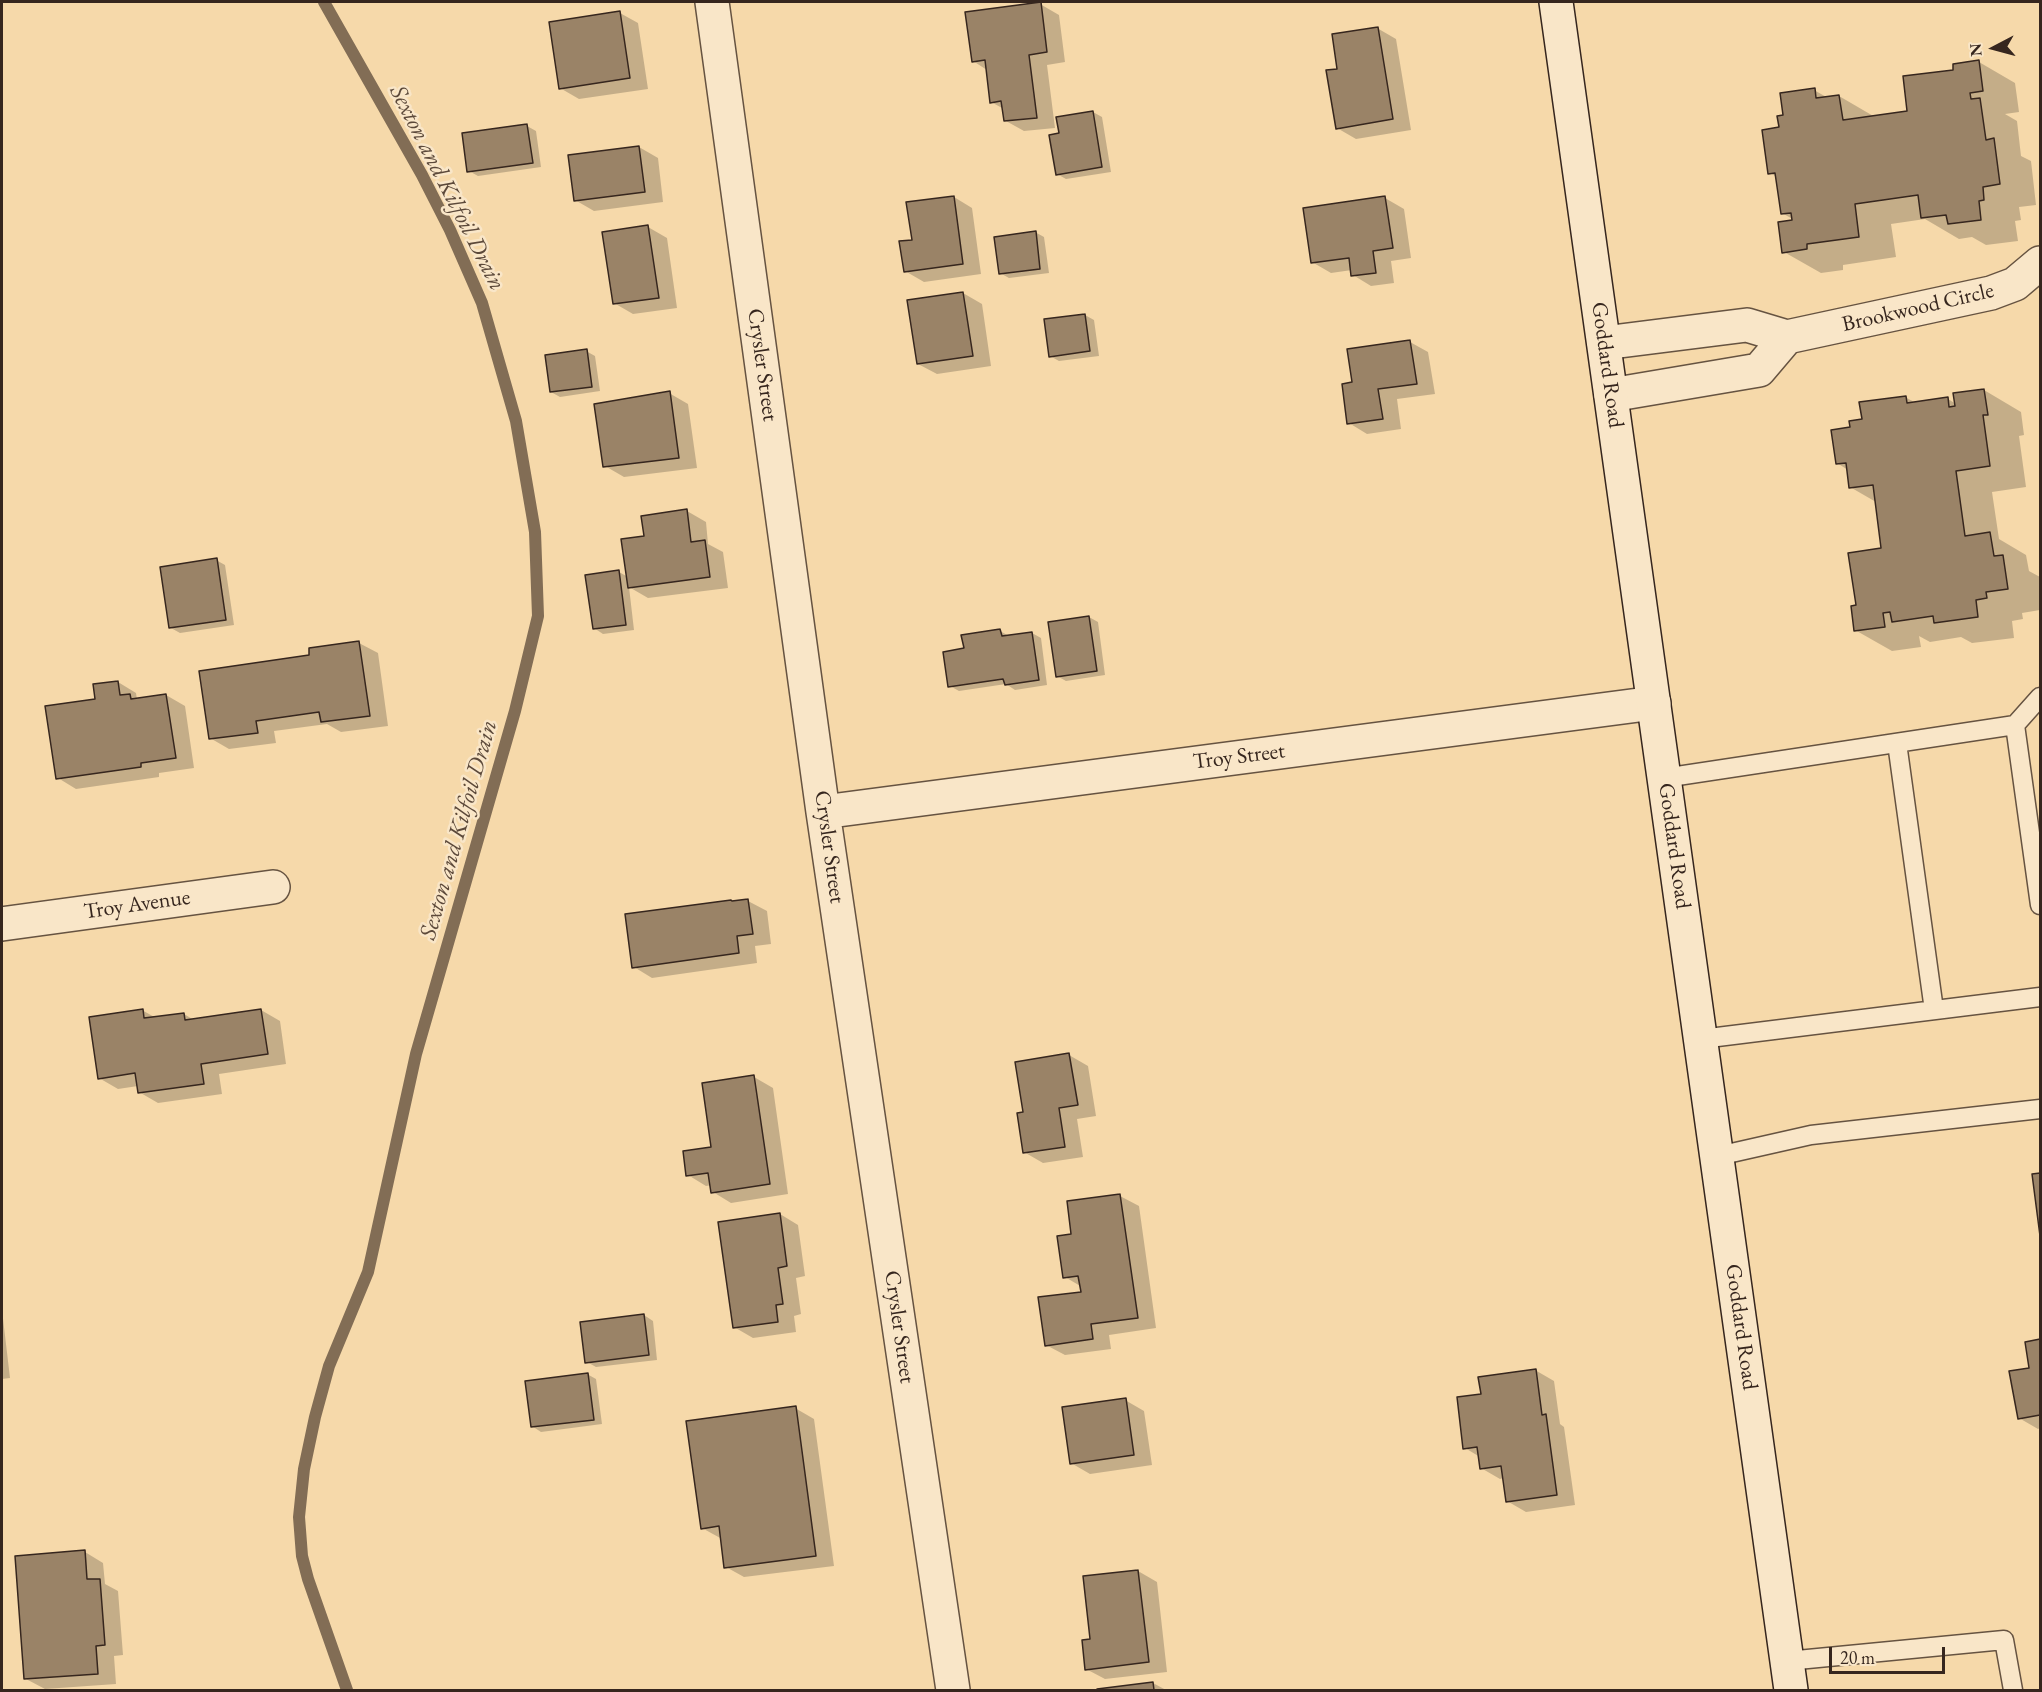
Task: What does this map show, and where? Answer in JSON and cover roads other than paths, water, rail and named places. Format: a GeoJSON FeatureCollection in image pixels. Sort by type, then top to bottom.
{"type":"FeatureCollection","features":[{"type":"Feature","properties":{"kind":"street","name":"Crysler Street"},"geometry":{"type":"LineString","coordinates":[[712,2],[823,812],[953,1690]]}},
{"type":"Feature","properties":{"kind":"street","name":"Goddard Road"},"geometry":{"type":"LineString","coordinates":[[1556,2],[1789,1676]]}},
{"type":"Feature","properties":{"kind":"street","name":"Brookwood Circle"},"geometry":{"type":"LineString","coordinates":[[1604,344],[1747,325],[1787,337],[1991,293],[2015,284],[2040,262]]}},
{"type":"Feature","properties":{"kind":"street"},"geometry":{"type":"LineString","coordinates":[[1611,395],[1759,370],[1787,337]]}},
{"type":"Feature","properties":{"kind":"street","name":"Troy Street"},"geometry":{"type":"LineString","coordinates":[[823,812],[1654,703]]}},
{"type":"Feature","properties":{"kind":"street","name":"Troy Avenue"},"geometry":{"type":"LineString","coordinates":[[2,924],[273,887]]}},
{"type":"Feature","properties":{"kind":"lane"},"geometry":{"type":"LineString","coordinates":[[1664,778],[2015,725],[2040,697]]}},
{"type":"Feature","properties":{"kind":"lane"},"geometry":{"type":"LineString","coordinates":[[2015,725],[2040,905]]}},
{"type":"Feature","properties":{"kind":"lane"},"geometry":{"type":"LineString","coordinates":[[1897,743],[1934,1010]]}},
{"type":"Feature","properties":{"kind":"lane"},"geometry":{"type":"LineString","coordinates":[[1701,1040],[2040,997]]}},
{"type":"Feature","properties":{"kind":"lane"},"geometry":{"type":"LineString","coordinates":[[1718,1156],[1811,1135],[2040,1109]]}},
{"type":"Feature","properties":{"kind":"lane"},"geometry":{"type":"LineString","coordinates":[[1789,1676],[2004,1640],[2013,1690]]}},
{"type":"Feature","properties":{"kind":"waterway","name":"Sexton and Kilfoil Drain"},"geometry":{"type":"LineString","coordinates":[[324,2],[422,175],[450,230],[482,303],[516,421],[535,532],[538,616],[515,711],[416,1054],[368,1272],[329,1366],[304,1469],[299,1517],[302,1556],[347,1690]]}}]}
